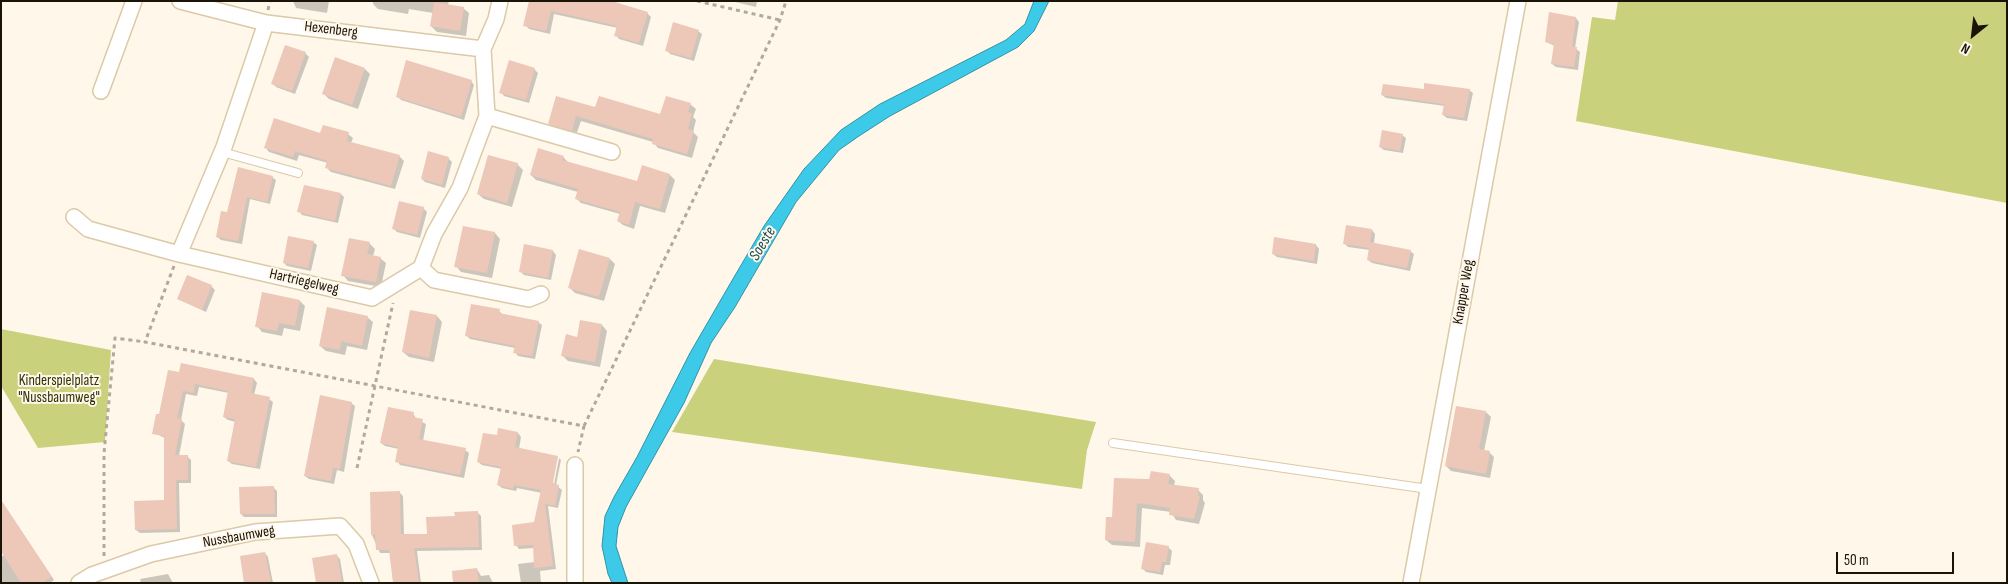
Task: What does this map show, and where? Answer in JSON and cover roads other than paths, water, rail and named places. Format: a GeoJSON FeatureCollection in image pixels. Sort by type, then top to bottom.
{"type":"FeatureCollection","features":[{"type":"Feature","properties":{"kind":"street"},"geometry":{"type":"LineString","coordinates":[[101,91],[134,1]]}},
{"type":"Feature","properties":{"kind":"street","name":"Hexenberg"},"geometry":{"type":"LineString","coordinates":[[180,1],[266,23],[483,49]]}},
{"type":"Feature","properties":{"kind":"street"},"geometry":{"type":"LineString","coordinates":[[500,1],[496,19],[483,49],[487,116],[460,188],[434,234],[421,268],[434,280],[529,299],[541,294]]}},
{"type":"Feature","properties":{"kind":"street","name":"Knapper Weg"},"geometry":{"type":"LineString","coordinates":[[1411,583],[1518,1]]}},
{"type":"Feature","properties":{"kind":"street"},"geometry":{"type":"LineString","coordinates":[[179,254],[222,152],[266,23]]}},
{"type":"Feature","properties":{"kind":"street"},"geometry":{"type":"LineString","coordinates":[[487,116],[612,152]]}},
{"type":"Feature","properties":{"kind":"street","name":"Hartriegelweg"},"geometry":{"type":"LineString","coordinates":[[74,217],[88,229],[179,254],[372,298],[421,268]]}},
{"type":"Feature","properties":{"kind":"street"},"geometry":{"type":"LineString","coordinates":[[575,465],[575,583]]}},
{"type":"Feature","properties":{"kind":"street","name":"Nussbaumweg"},"geometry":{"type":"LineString","coordinates":[[80,583],[104,571],[151,554],[255,532],[340,526],[356,544],[371,583]]}},
{"type":"Feature","properties":{"kind":"lane"},"geometry":{"type":"LineString","coordinates":[[222,152],[298,173]]}},
{"type":"Feature","properties":{"kind":"lane"},"geometry":{"type":"LineString","coordinates":[[1113,443],[1428,489]]}},
{"type":"Feature","properties":{"kind":"water","name":"Soeste"},"geometry":{"type":"Polygon","coordinates":[[[1034,1],[1049,1],[1034,31],[1018,47],[890,116],[859,136],[839,150],[796,202],[735,307],[711,343],[684,403],[626,507],[618,527],[616,546],[628,583],[612,583],[608,574],[602,546],[605,516],[690,353],[764,226],[804,169],[841,130],[880,104],[1006,40],[1025,24],[1034,1]]]}},
{"type":"Feature","properties":{"kind":"park label","name":"Kinderspielplatz \"Nussbaumweg\""},"geometry":{"type":"Point","coordinates":[59,390]}}]}
